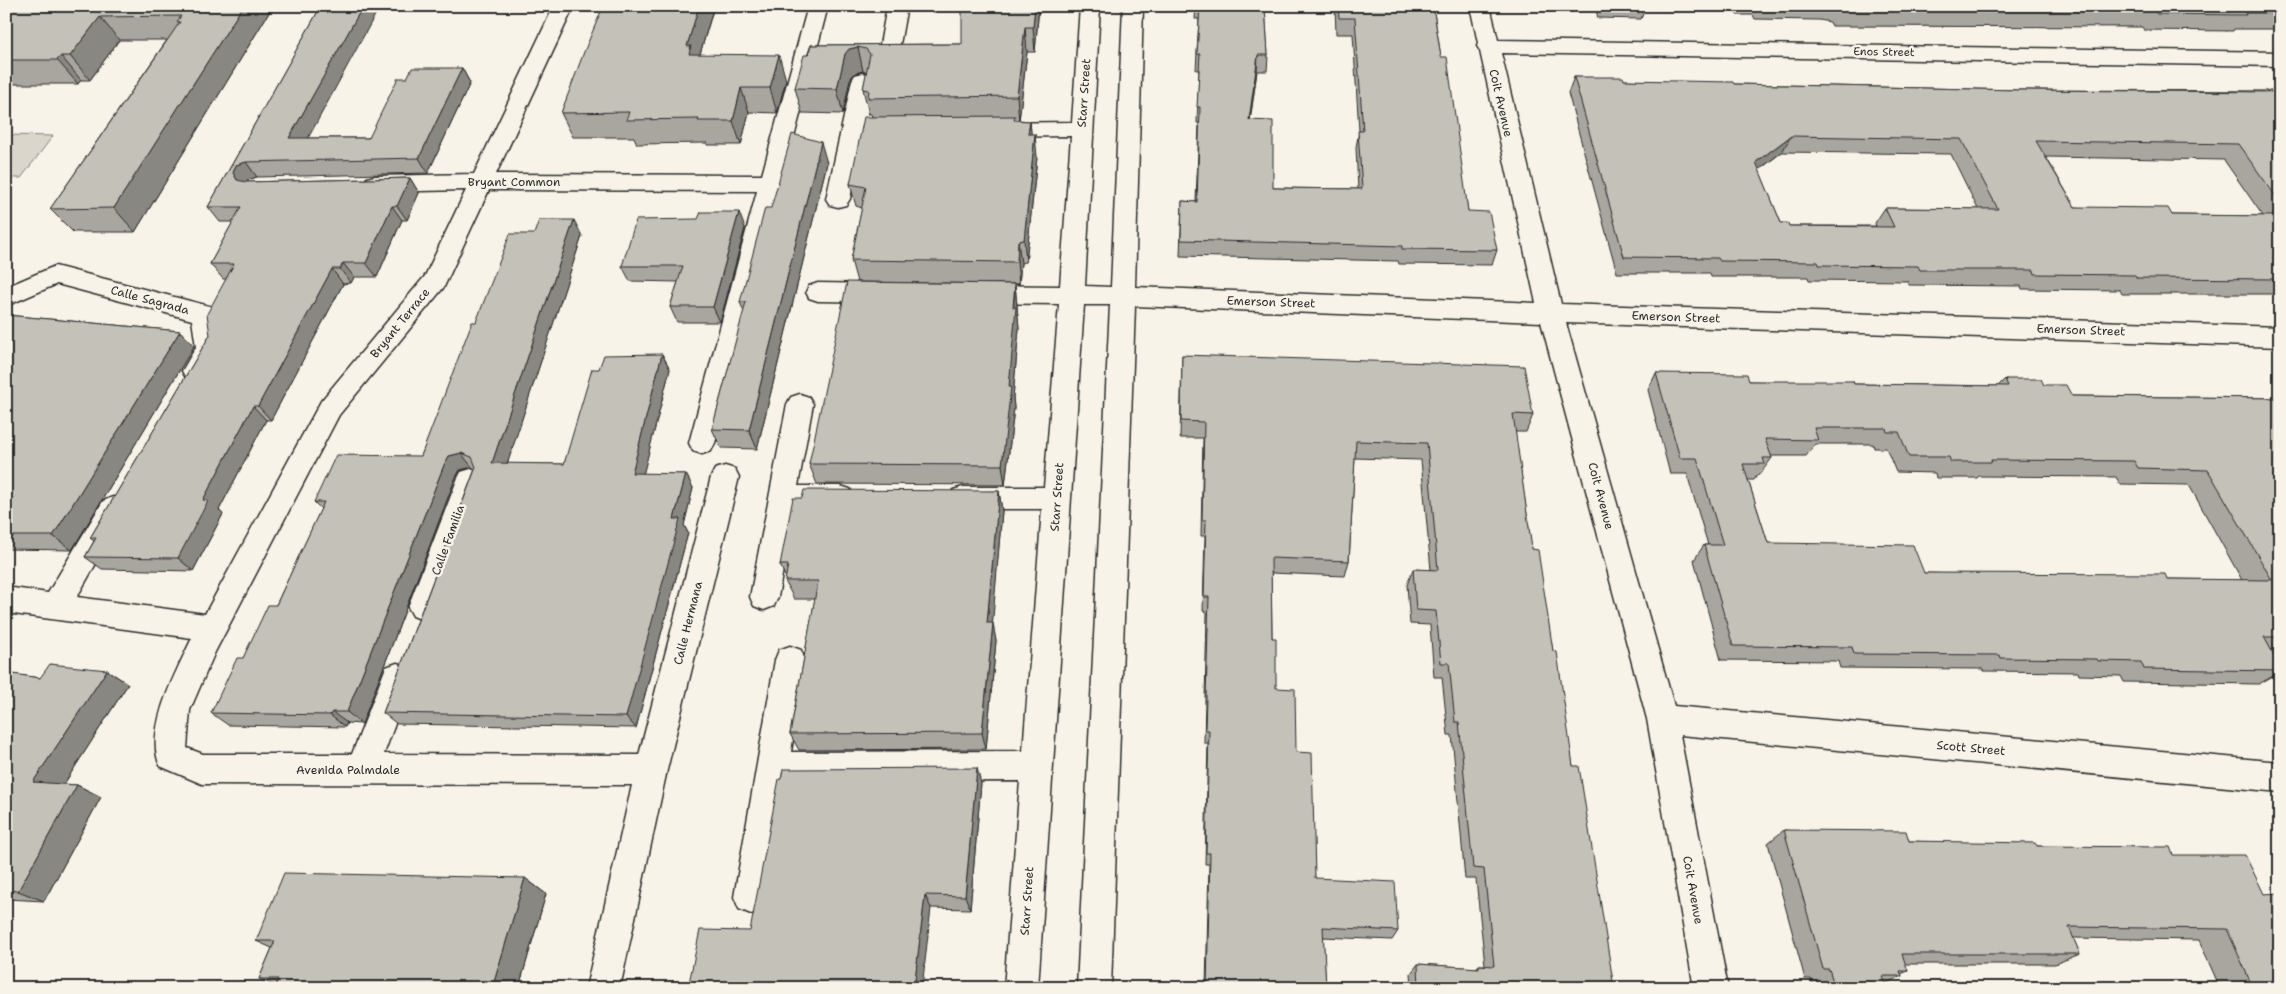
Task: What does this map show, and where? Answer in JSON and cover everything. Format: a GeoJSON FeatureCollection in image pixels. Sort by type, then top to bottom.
{"type":"FeatureCollection","features":[{"type":"Feature","properties":{"kind":"street","name":"Bryant Terrace"},"geometry":{"type":"LineString","coordinates":[[214,628],[330,408],[434,281],[483,182],[564,6]]}},
{"type":"Feature","properties":{"kind":"street"},"geometry":{"type":"LineString","coordinates":[[702,443],[818,6]]}},
{"type":"Feature","properties":{"kind":"street"},"geometry":{"type":"LineString","coordinates":[[889,50],[897,6]]}},
{"type":"Feature","properties":{"kind":"street","name":"Starr Street"},"geometry":{"type":"LineString","coordinates":[[1021,988],[1072,295],[1090,6]]}},
{"type":"Feature","properties":{"kind":"street"},"geometry":{"type":"LineString","coordinates":[[1094,988],[1123,296],[1133,6]]}},
{"type":"Feature","properties":{"kind":"street","name":"Coit Avenue"},"geometry":{"type":"LineString","coordinates":[[1480,6],[1487,46],[1550,313],[1662,719],[1710,988]]}},
{"type":"Feature","properties":{"kind":"street","name":"Enos Street"},"geometry":{"type":"LineString","coordinates":[[1487,46],[2280,58]]}},
{"type":"Feature","properties":{"kind":"street"},"geometry":{"type":"LineString","coordinates":[[838,199],[863,80]]}},
{"type":"Feature","properties":{"kind":"street"},"geometry":{"type":"LineString","coordinates":[[976,130],[1082,129]]}},
{"type":"Feature","properties":{"kind":"street"},"geometry":{"type":"LineString","coordinates":[[852,132],[919,131]]}},
{"type":"Feature","properties":{"kind":"street","name":"Bryant Common"},"geometry":{"type":"LineString","coordinates":[[356,185],[483,182],[771,183]]}},
{"type":"Feature","properties":{"kind":"street","name":"Calle Sagrada"},"geometry":{"type":"LineString","coordinates":[[6,297],[55,275],[204,314],[209,348],[183,391]]}},
{"type":"Feature","properties":{"kind":"street"},"geometry":{"type":"LineString","coordinates":[[818,292],[906,293]]}},
{"type":"Feature","properties":{"kind":"street","name":"Emerson Street"},"geometry":{"type":"LineString","coordinates":[[955,294],[1123,296],[1550,313],[2280,337]]}},
{"type":"Feature","properties":{"kind":"street"},"geometry":{"type":"LineString","coordinates":[[764,597],[800,404]]}},
{"type":"Feature","properties":{"kind":"street","name":"Calle Hermana"},"geometry":{"type":"LineString","coordinates":[[651,770],[725,477]]}},
{"type":"Feature","properties":{"kind":"street","name":"Calle Familia"},"geometry":{"type":"LineString","coordinates":[[362,770],[470,480]]}},
{"type":"Feature","properties":{"kind":"street"},"geometry":{"type":"LineString","coordinates":[[55,607],[127,485]]}},
{"type":"Feature","properties":{"kind":"street"},"geometry":{"type":"LineString","coordinates":[[783,497],[861,497]]}},
{"type":"Feature","properties":{"kind":"street"},"geometry":{"type":"LineString","coordinates":[[939,498],[1057,498]]}},
{"type":"Feature","properties":{"kind":"street"},"geometry":{"type":"LineString","coordinates":[[6,600],[214,628]]}},
{"type":"Feature","properties":{"kind":"street","name":"Avenida Palmdale"},"geometry":{"type":"LineString","coordinates":[[214,628],[175,710],[171,756],[202,769],[651,770]]}},
{"type":"Feature","properties":{"kind":"street"},"geometry":{"type":"LineString","coordinates":[[751,897],[790,660]]}},
{"type":"Feature","properties":{"kind":"street","name":"Scott Street"},"geometry":{"type":"LineString","coordinates":[[1662,719],[2280,777]]}},
{"type":"Feature","properties":{"kind":"street"},"geometry":{"type":"LineString","coordinates":[[772,767],[1037,766]]}},
{"type":"Feature","properties":{"kind":"street"},"geometry":{"type":"LineString","coordinates":[[602,988],[651,770]]}},
{"type":"Feature","properties":{"kind":"shaded area"},"geometry":{"type":"Polygon","coordinates":[[[6,135],[53,136],[21,178],[6,178],[6,135]]]}},
{"type":"Feature","properties":{"kind":"building"},"geometry":{"type":"Polygon","coordinates":[[[6,6],[243,6],[114,208],[50,209],[180,22],[177,22],[181,16],[100,17],[70,56],[61,56],[57,60],[6,60],[6,6]]]}},
{"type":"Feature","properties":{"kind":"building"},"geometry":{"type":"Polygon","coordinates":[[[321,6],[363,6],[289,138],[369,138],[398,78],[407,78],[412,68],[462,68],[419,158],[246,162],[236,165],[233,173],[237,180],[246,182],[410,178],[397,206],[392,206],[366,263],[343,263],[340,269],[332,269],[258,406],[253,406],[203,500],[208,501],[178,558],[85,557],[96,538],[90,538],[210,335],[207,314],[234,264],[210,264],[241,207],[208,207],[321,6]]]}},
{"type":"Feature","properties":{"kind":"building"},"geometry":{"type":"Polygon","coordinates":[[[606,6],[699,6],[687,46],[691,46],[689,54],[779,55],[770,88],[741,88],[733,121],[698,121],[699,119],[626,120],[629,112],[561,113],[602,9],[605,9],[606,6]]]}},
{"type":"Feature","properties":{"kind":"building"},"geometry":{"type":"Polygon","coordinates":[[[962,6],[1035,6],[1033,27],[1025,27],[1017,96],[868,98],[869,90],[863,89],[870,54],[866,49],[858,47],[849,49],[845,54],[837,89],[795,88],[804,55],[808,55],[811,45],[962,44],[962,6]]]}},
{"type":"Feature","properties":{"kind":"building"},"geometry":{"type":"Polygon","coordinates":[[[1200,6],[1265,6],[1268,55],[1258,55],[1249,120],[1273,121],[1273,188],[1362,189],[1358,131],[1363,131],[1355,18],[1339,18],[1338,6],[1433,6],[1441,57],[1447,57],[1468,211],[1489,212],[1497,250],[1402,249],[1402,246],[1181,240],[1182,201],[1197,202],[1200,107],[1197,107],[1200,54],[1197,54],[1200,6]]]}},
{"type":"Feature","properties":{"kind":"building"},"geometry":{"type":"Polygon","coordinates":[[[1838,6],[2280,6],[2280,13],[2245,13],[2246,15],[2157,14],[2154,11],[1840,10],[1838,6]]]}},
{"type":"Feature","properties":{"kind":"building"},"geometry":{"type":"Polygon","coordinates":[[[1574,77],[1623,77],[1624,80],[1733,82],[1734,84],[2020,90],[2280,92],[2280,202],[2238,144],[2036,141],[2075,207],[2168,208],[2172,215],[2280,216],[2280,279],[2137,278],[2135,275],[2035,274],[2034,270],[1920,270],[1918,266],[1819,265],[1818,262],[1720,261],[1718,258],[1624,257],[1574,77]],[[1791,136],[1756,162],[1781,223],[1788,223],[1789,226],[1894,227],[1885,208],[1998,209],[1961,139],[1791,136]]]}},
{"type":"Feature","properties":{"kind":"building"},"geometry":{"type":"Polygon","coordinates":[[[1015,116],[1014,120],[1030,121],[1028,134],[1035,134],[1024,240],[1018,241],[1017,262],[851,260],[866,187],[850,184],[864,117],[1015,116]]]}},
{"type":"Feature","properties":{"kind":"building"},"geometry":{"type":"Polygon","coordinates":[[[792,134],[821,142],[749,430],[712,429],[746,302],[740,302],[765,208],[771,208],[792,134]]]}},
{"type":"Feature","properties":{"kind":"building"},"geometry":{"type":"Polygon","coordinates":[[[701,212],[739,212],[713,307],[670,307],[683,266],[622,266],[636,220],[698,219],[701,212]]]}},
{"type":"Feature","properties":{"kind":"building"},"geometry":{"type":"Polygon","coordinates":[[[539,220],[574,220],[492,463],[564,464],[592,369],[599,369],[604,355],[662,354],[632,473],[686,474],[674,519],[680,519],[626,717],[383,713],[476,467],[472,457],[461,453],[449,456],[444,465],[347,712],[332,712],[330,715],[211,713],[237,658],[243,658],[268,605],[276,605],[324,502],[314,502],[336,455],[421,456],[472,322],[476,322],[510,234],[534,234],[539,220]]]}},
{"type":"Feature","properties":{"kind":"building"},"geometry":{"type":"Polygon","coordinates":[[[847,282],[1015,284],[1013,307],[1016,307],[1009,387],[1011,387],[1002,465],[809,464],[847,282]]]}},
{"type":"Feature","properties":{"kind":"building"},"geometry":{"type":"Polygon","coordinates":[[[6,315],[180,331],[53,536],[6,536],[6,315]]]}},
{"type":"Feature","properties":{"kind":"building"},"geometry":{"type":"Polygon","coordinates":[[[1182,355],[1524,366],[1533,415],[1513,414],[1532,549],[1538,550],[1553,651],[1557,652],[1573,766],[1579,766],[1614,988],[1419,988],[1418,964],[1479,968],[1479,965],[1494,966],[1484,869],[1473,868],[1459,722],[1455,722],[1449,663],[1441,663],[1436,611],[1416,610],[1413,569],[1438,570],[1427,443],[1356,441],[1349,561],[1271,558],[1272,638],[1276,638],[1276,688],[1295,689],[1296,752],[1312,753],[1315,878],[1395,882],[1398,931],[1323,927],[1326,988],[1207,987],[1210,853],[1206,853],[1209,730],[1205,730],[1209,597],[1204,597],[1206,520],[1202,520],[1204,422],[1181,421],[1182,355]]]}},
{"type":"Feature","properties":{"kind":"building"},"geometry":{"type":"Polygon","coordinates":[[[1656,373],[1747,374],[1749,381],[1853,381],[1854,384],[2008,386],[2005,379],[2041,379],[2044,385],[2066,385],[2072,396],[2280,398],[2280,637],[2264,637],[2280,666],[2280,671],[2144,669],[2141,662],[2098,661],[2097,659],[2001,658],[2000,655],[1854,654],[1852,647],[1733,646],[1704,545],[1723,545],[1697,458],[1680,458],[1656,373]],[[1814,428],[1818,440],[1765,439],[1772,458],[1763,458],[1765,464],[1743,464],[1768,543],[1913,545],[1924,573],[2165,574],[2167,579],[2272,580],[2208,470],[2138,468],[2134,461],[1991,460],[1992,462],[1951,462],[1949,457],[1909,457],[1899,432],[1887,432],[1886,428],[1814,428]]]}},
{"type":"Feature","properties":{"kind":"building"},"geometry":{"type":"Polygon","coordinates":[[[804,490],[999,491],[987,623],[993,623],[982,733],[790,734],[818,581],[785,581],[788,565],[780,565],[793,498],[802,498],[804,490]]]}},
{"type":"Feature","properties":{"kind":"building"},"geometry":{"type":"Polygon","coordinates":[[[50,664],[107,670],[33,782],[77,785],[18,891],[6,890],[6,673],[40,678],[50,664]]]}},
{"type":"Feature","properties":{"kind":"building"},"geometry":{"type":"Polygon","coordinates":[[[977,768],[965,896],[925,895],[914,988],[688,988],[700,930],[750,931],[779,779],[781,779],[783,769],[977,768]]]}},
{"type":"Feature","properties":{"kind":"building"},"geometry":{"type":"Polygon","coordinates":[[[1784,830],[1906,831],[1909,841],[2035,843],[2037,846],[2170,847],[2173,855],[2245,855],[2264,894],[2280,893],[2280,988],[2253,988],[2227,929],[2069,927],[2080,954],[1902,954],[1908,971],[1900,971],[1902,976],[1882,976],[1886,988],[1835,988],[1829,969],[1823,969],[1784,830]]]}},
{"type":"Feature","properties":{"kind":"building"},"geometry":{"type":"Polygon","coordinates":[[[284,873],[525,878],[494,982],[512,983],[510,988],[275,988],[278,979],[259,979],[275,941],[256,941],[284,873]]]}}]}
